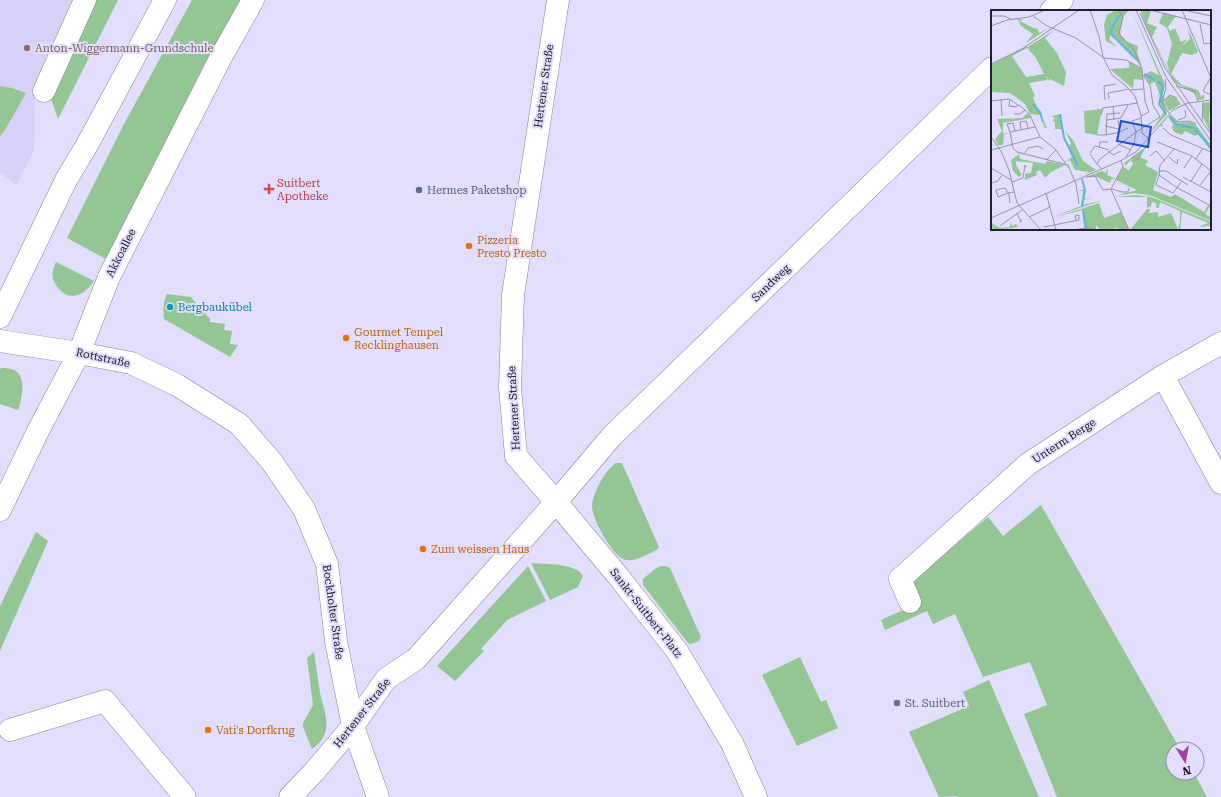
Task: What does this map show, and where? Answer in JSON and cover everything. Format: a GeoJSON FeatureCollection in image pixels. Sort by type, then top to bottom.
{"type":"FeatureCollection","features":[{"type":"Feature","properties":{"kind":"street"},"geometry":{"type":"LineString","coordinates":[[44,91],[85,0]]}},
{"type":"Feature","properties":{"kind":"street"},"geometry":{"type":"LineString","coordinates":[[0,317],[66,180],[91,138],[165,0]]}},
{"type":"Feature","properties":{"kind":"street","name":"Akkoallee"},"geometry":{"type":"LineString","coordinates":[[0,510],[38,431],[79,353],[109,277],[217,64],[253,0]]}},
{"type":"Feature","properties":{"kind":"street","name":"Hertener Straße"},"geometry":{"type":"LineString","coordinates":[[290,797],[313,773],[353,726],[386,679],[416,659],[556,502],[516,456],[510,387],[512,295],[558,0]]}},
{"type":"Feature","properties":{"kind":"street"},"geometry":{"type":"LineString","coordinates":[[1052,10],[1062,0]]}},
{"type":"Feature","properties":{"kind":"street","name":"Sandweg"},"geometry":{"type":"LineString","coordinates":[[556,502],[612,436],[991,69]]}},
{"type":"Feature","properties":{"kind":"street","name":"Rottstraße"},"geometry":{"type":"LineString","coordinates":[[0,341],[79,353],[131,363],[177,385],[239,424]]}},
{"type":"Feature","properties":{"kind":"street"},"geometry":{"type":"LineString","coordinates":[[1221,343],[1163,376],[1221,482]]}},
{"type":"Feature","properties":{"kind":"street","name":"Unterm Berge"},"geometry":{"type":"LineString","coordinates":[[910,602],[900,579],[1028,464],[1163,376]]}},
{"type":"Feature","properties":{"kind":"street","name":"Bockholter Straße"},"geometry":{"type":"LineString","coordinates":[[239,424],[272,462],[304,509],[327,564],[336,641],[353,726],[378,797]]}},
{"type":"Feature","properties":{"kind":"street","name":"Sankt-Suitbert-Platz"},"geometry":{"type":"LineString","coordinates":[[556,502],[677,650],[732,743],[756,797]]}},
{"type":"Feature","properties":{"kind":"street"},"geometry":{"type":"LineString","coordinates":[[10,730],[105,701],[185,797]]}},
{"type":"Feature","properties":{"kind":"shaded area","name":"Anton-Wiggermann-Grundschule"},"geometry":{"type":"Polygon","coordinates":[[[0,0],[74,0],[35,97],[34,151],[16,185],[0,172],[0,0]]]}},
{"type":"Feature","properties":{"kind":"green space"},"geometry":{"type":"Polygon","coordinates":[[[93,0],[118,0],[58,119],[49,93],[93,0]]]}},
{"type":"Feature","properties":{"kind":"green space"},"geometry":{"type":"Polygon","coordinates":[[[192,0],[240,0],[202,69],[106,259],[67,238],[124,124],[192,0]]]}},
{"type":"Feature","properties":{"kind":"green space"},"geometry":{"type":"Polygon","coordinates":[[[0,86],[26,93],[0,136],[0,86]]]}},
{"type":"Feature","properties":{"kind":"green space"},"geometry":{"type":"Polygon","coordinates":[[[56,262],[94,281],[83,293],[73,296],[65,294],[58,288],[53,280],[53,270],[56,262]]]}},
{"type":"Feature","properties":{"kind":"green space"},"geometry":{"type":"Polygon","coordinates":[[[167,294],[191,297],[210,318],[210,322],[225,324],[224,330],[232,331],[230,344],[238,345],[230,357],[164,319],[163,313],[167,294]]]}},
{"type":"Feature","properties":{"kind":"green space"},"geometry":{"type":"Polygon","coordinates":[[[0,369],[10,369],[20,376],[22,382],[22,396],[18,410],[0,404],[0,369]]]}},
{"type":"Feature","properties":{"kind":"green space"},"geometry":{"type":"Polygon","coordinates":[[[616,463],[622,463],[659,547],[658,549],[634,560],[623,559],[618,556],[603,536],[593,513],[592,507],[597,489],[608,471],[616,463]]]}},
{"type":"Feature","properties":{"kind":"green space"},"geometry":{"type":"Polygon","coordinates":[[[1041,505],[1175,741],[1165,741],[1165,781],[1198,781],[1207,797],[1057,797],[1024,714],[1047,705],[1030,662],[983,677],[955,614],[933,624],[927,611],[885,630],[881,620],[916,604],[910,583],[988,517],[1003,536],[1041,505]]]}},
{"type":"Feature","properties":{"kind":"green space"},"geometry":{"type":"Polygon","coordinates":[[[36,532],[48,541],[0,651],[0,606],[36,532]]]}},
{"type":"Feature","properties":{"kind":"green space"},"geometry":{"type":"Polygon","coordinates":[[[531,563],[567,566],[580,572],[583,576],[578,587],[550,600],[531,563]]]}},
{"type":"Feature","properties":{"kind":"green space"},"geometry":{"type":"Polygon","coordinates":[[[528,566],[546,601],[507,620],[481,649],[484,651],[455,681],[437,666],[528,566]]]}},
{"type":"Feature","properties":{"kind":"green space"},"geometry":{"type":"Polygon","coordinates":[[[661,566],[670,568],[701,637],[699,641],[691,644],[688,643],[643,585],[643,579],[661,566]]]}},
{"type":"Feature","properties":{"kind":"green space"},"geometry":{"type":"Polygon","coordinates":[[[314,652],[320,693],[326,716],[326,730],[324,737],[312,749],[303,727],[303,723],[313,705],[307,658],[314,652]]]}},
{"type":"Feature","properties":{"kind":"green space"},"geometry":{"type":"Polygon","coordinates":[[[800,657],[821,702],[826,700],[838,728],[797,746],[762,675],[800,657]]]}},
{"type":"Feature","properties":{"kind":"green space"},"geometry":{"type":"Polygon","coordinates":[[[989,680],[1039,797],[939,797],[909,732],[969,706],[963,692],[989,680]]]}},
{"type":"Feature","properties":{"kind":"place","name":"Anton-Wiggermann-Grundschule"},"geometry":{"type":"Point","coordinates":[27,48]}},
{"type":"Feature","properties":{"kind":"place","name":"Suitbert Apotheke"},"geometry":{"type":"Point","coordinates":[269,189]}},
{"type":"Feature","properties":{"kind":"place","name":"Hermes Paketshop"},"geometry":{"type":"Point","coordinates":[419,190]}},
{"type":"Feature","properties":{"kind":"place","name":"Pizzeria Presto Presto"},"geometry":{"type":"Point","coordinates":[469,246]}},
{"type":"Feature","properties":{"kind":"place","name":"Bergbaukübel"},"geometry":{"type":"Point","coordinates":[170,307]}},
{"type":"Feature","properties":{"kind":"place","name":"Gourmet Tempel Recklinghausen"},"geometry":{"type":"Point","coordinates":[346,338]}},
{"type":"Feature","properties":{"kind":"place","name":"Zum weissen Haus"},"geometry":{"type":"Point","coordinates":[423,549]}},
{"type":"Feature","properties":{"kind":"place","name":"St. Suitbert"},"geometry":{"type":"Point","coordinates":[897,703]}},
{"type":"Feature","properties":{"kind":"place","name":"Vati's Dorfkrug"},"geometry":{"type":"Point","coordinates":[208,730]}}]}
